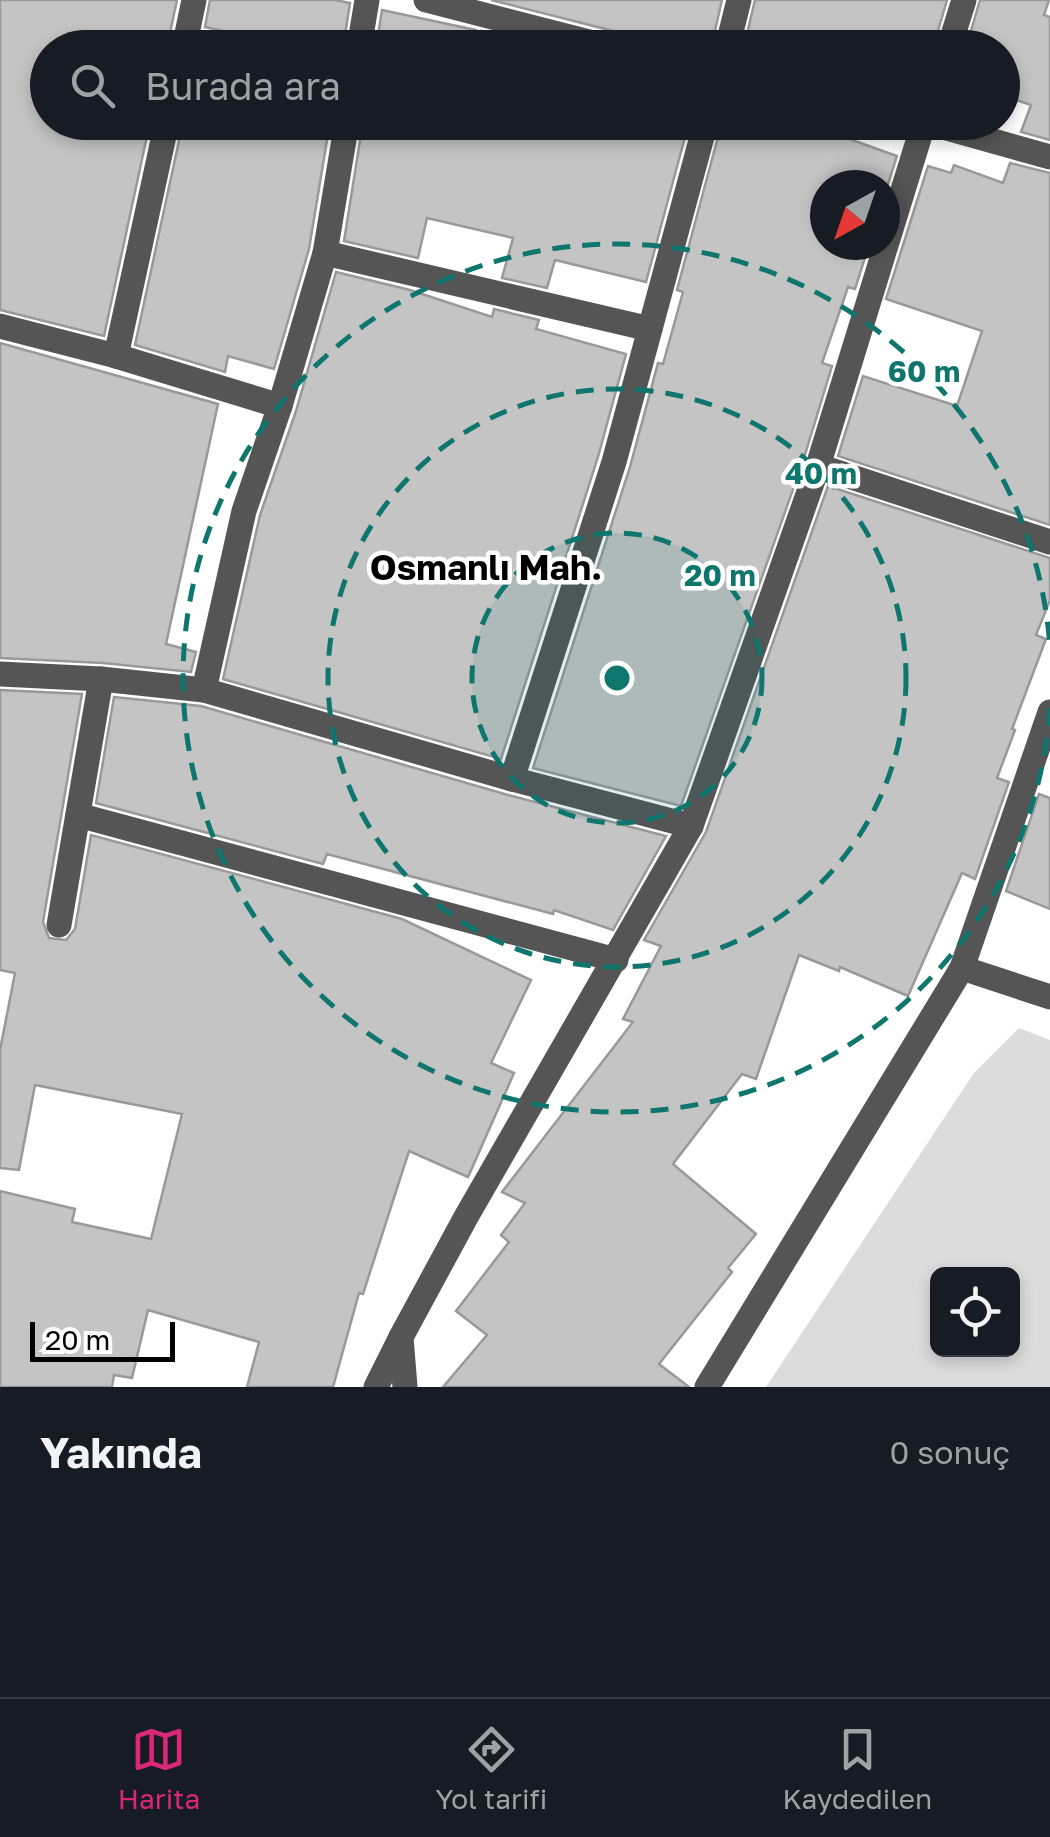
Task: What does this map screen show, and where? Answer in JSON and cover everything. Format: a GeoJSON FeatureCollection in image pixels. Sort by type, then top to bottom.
{"type":"FeatureCollection","features":[{"type":"Feature","properties":{"kind":"street"},"geometry":{"type":"LineString","coordinates":[[188,30],[194,0]]}},
{"type":"Feature","properties":{"kind":"street"},"geometry":{"type":"LineString","coordinates":[[363,30],[367,0]]}},
{"type":"Feature","properties":{"kind":"street"},"geometry":{"type":"LineString","coordinates":[[426,0],[543,30]]}},
{"type":"Feature","properties":{"kind":"street"},"geometry":{"type":"LineString","coordinates":[[732,30],[739,0]]}},
{"type":"Feature","properties":{"kind":"street"},"geometry":{"type":"LineString","coordinates":[[955,30],[964,0]]}},
{"type":"Feature","properties":{"kind":"street"},"geometry":{"type":"LineString","coordinates":[[116,356],[163,140]]}},
{"type":"Feature","properties":{"kind":"street"},"geometry":{"type":"LineString","coordinates":[[204,690],[244,510],[326,254],[344,140]]}},
{"type":"Feature","properties":{"kind":"street"},"geometry":{"type":"LineString","coordinates":[[512,779],[614,462],[701,140]]}},
{"type":"Feature","properties":{"kind":"street"},"geometry":{"type":"LineString","coordinates":[[376,1387],[466,1217],[691,826],[818,466],[918,140]]}},
{"type":"Feature","properties":{"kind":"street"},"geometry":{"type":"LineString","coordinates":[[989,140],[1050,157]]}},
{"type":"Feature","properties":{"kind":"street"},"geometry":{"type":"LineString","coordinates":[[326,254],[650,329]]}},
{"type":"Feature","properties":{"kind":"street"},"geometry":{"type":"LineString","coordinates":[[0,326],[116,356],[280,406]]}},
{"type":"Feature","properties":{"kind":"street"},"geometry":{"type":"LineString","coordinates":[[818,466],[1050,542]]}},
{"type":"Feature","properties":{"kind":"street"},"geometry":{"type":"LineString","coordinates":[[0,674],[204,690],[691,826]]}},
{"type":"Feature","properties":{"kind":"street"},"geometry":{"type":"LineString","coordinates":[[59,925],[101,679]]}},
{"type":"Feature","properties":{"kind":"street"},"geometry":{"type":"LineString","coordinates":[[707,1387],[962,968],[1050,712]]}},
{"type":"Feature","properties":{"kind":"street"},"geometry":{"type":"LineString","coordinates":[[78,815],[616,960]]}},
{"type":"Feature","properties":{"kind":"street"},"geometry":{"type":"LineString","coordinates":[[962,968],[1050,997]]}},
{"type":"Feature","properties":{"kind":"street"},"geometry":{"type":"LineString","coordinates":[[402,1337],[404,1387]]}},
{"type":"Feature","properties":{"kind":"shaded area"},"geometry":{"type":"Polygon","coordinates":[[[1019,1028],[1050,1040],[1050,1387],[766,1387],[974,1073],[1019,1028]]]}},
{"type":"Feature","properties":{"kind":"building"},"geometry":{"type":"Polygon","coordinates":[[[0,0],[177,0],[171,30],[30,30],[30,140],[146,140],[104,336],[0,310],[0,0]]]}},
{"type":"Feature","properties":{"kind":"building"},"geometry":{"type":"Polygon","coordinates":[[[210,0],[350,3],[346,30],[205,27],[210,0]]]}},
{"type":"Feature","properties":{"kind":"building"},"geometry":{"type":"Polygon","coordinates":[[[491,0],[722,0],[715,30],[609,30],[491,0]]]}},
{"type":"Feature","properties":{"kind":"building"},"geometry":{"type":"Polygon","coordinates":[[[755,0],[947,0],[938,30],[748,30],[755,0]]]}},
{"type":"Feature","properties":{"kind":"building"},"geometry":{"type":"Polygon","coordinates":[[[980,0],[1049,0],[1044,15],[1050,17],[1050,140],[1021,132],[1031,105],[1020,101],[1020,30],[971,30],[980,0]]]}},
{"type":"Feature","properties":{"kind":"building"},"geometry":{"type":"Polygon","coordinates":[[[382,10],[476,30],[379,30],[382,10]]]}},
{"type":"Feature","properties":{"kind":"building"},"geometry":{"type":"Polygon","coordinates":[[[179,140],[327,140],[309,249],[274,369],[228,356],[225,372],[135,345],[179,140]]]}},
{"type":"Feature","properties":{"kind":"building"},"geometry":{"type":"Polygon","coordinates":[[[360,140],[684,140],[646,282],[555,260],[547,288],[502,278],[513,238],[427,218],[418,258],[344,241],[360,140]]]}},
{"type":"Feature","properties":{"kind":"building"},"geometry":{"type":"Polygon","coordinates":[[[717,140],[852,140],[897,156],[892,170],[810,170],[810,260],[864,260],[855,289],[848,287],[822,363],[832,366],[803,461],[681,806],[533,768],[683,292],[677,290],[717,140]]]}},
{"type":"Feature","properties":{"kind":"building"},"geometry":{"type":"Polygon","coordinates":[[[1010,163],[1050,173],[1050,525],[838,456],[863,376],[957,406],[982,331],[886,299],[928,166],[951,173],[954,165],[1003,183],[1010,163]]]}},
{"type":"Feature","properties":{"kind":"building"},"geometry":{"type":"Polygon","coordinates":[[[336,272],[410,290],[492,317],[494,309],[539,320],[536,329],[626,354],[598,457],[501,759],[223,679],[260,515],[296,411],[336,272]]]}},
{"type":"Feature","properties":{"kind":"building"},"geometry":{"type":"Polygon","coordinates":[[[0,343],[218,404],[166,644],[196,652],[191,672],[0,658],[0,343]]]}},
{"type":"Feature","properties":{"kind":"building"},"geometry":{"type":"Polygon","coordinates":[[[828,486],[1050,558],[1050,600],[1036,635],[1046,639],[997,778],[1009,782],[975,879],[962,873],[908,996],[840,967],[839,971],[799,955],[756,1079],[742,1074],[673,1164],[756,1234],[728,1268],[732,1272],[659,1364],[689,1387],[443,1387],[487,1335],[456,1311],[509,1242],[501,1235],[525,1203],[502,1192],[633,1022],[623,1019],[661,946],[644,940],[706,832],[828,486]]]}},
{"type":"Feature","properties":{"kind":"building"},"geometry":{"type":"Polygon","coordinates":[[[0,690],[82,694],[43,922],[49,938],[66,940],[75,929],[91,835],[402,919],[531,980],[491,1063],[514,1073],[468,1177],[409,1151],[363,1294],[359,1293],[333,1387],[247,1387],[259,1342],[148,1310],[132,1378],[114,1375],[112,1387],[0,1387],[0,1191],[75,1209],[72,1222],[151,1239],[182,1114],[35,1085],[19,1170],[0,1168],[0,1050],[15,973],[0,970],[0,690]]]}},
{"type":"Feature","properties":{"kind":"building"},"geometry":{"type":"Polygon","coordinates":[[[114,697],[201,706],[508,795],[666,836],[613,930],[554,910],[553,914],[327,854],[323,864],[96,803],[114,697]]]}},
{"type":"Feature","properties":{"kind":"building"},"geometry":{"type":"Polygon","coordinates":[[[1039,794],[1050,798],[1050,909],[1006,891],[1039,794]]]}},
{"type":"Feature","properties":{"kind":"district","name":"Osmanlı Mah."},"geometry":{"type":"Point","coordinates":[486,568]}}]}
